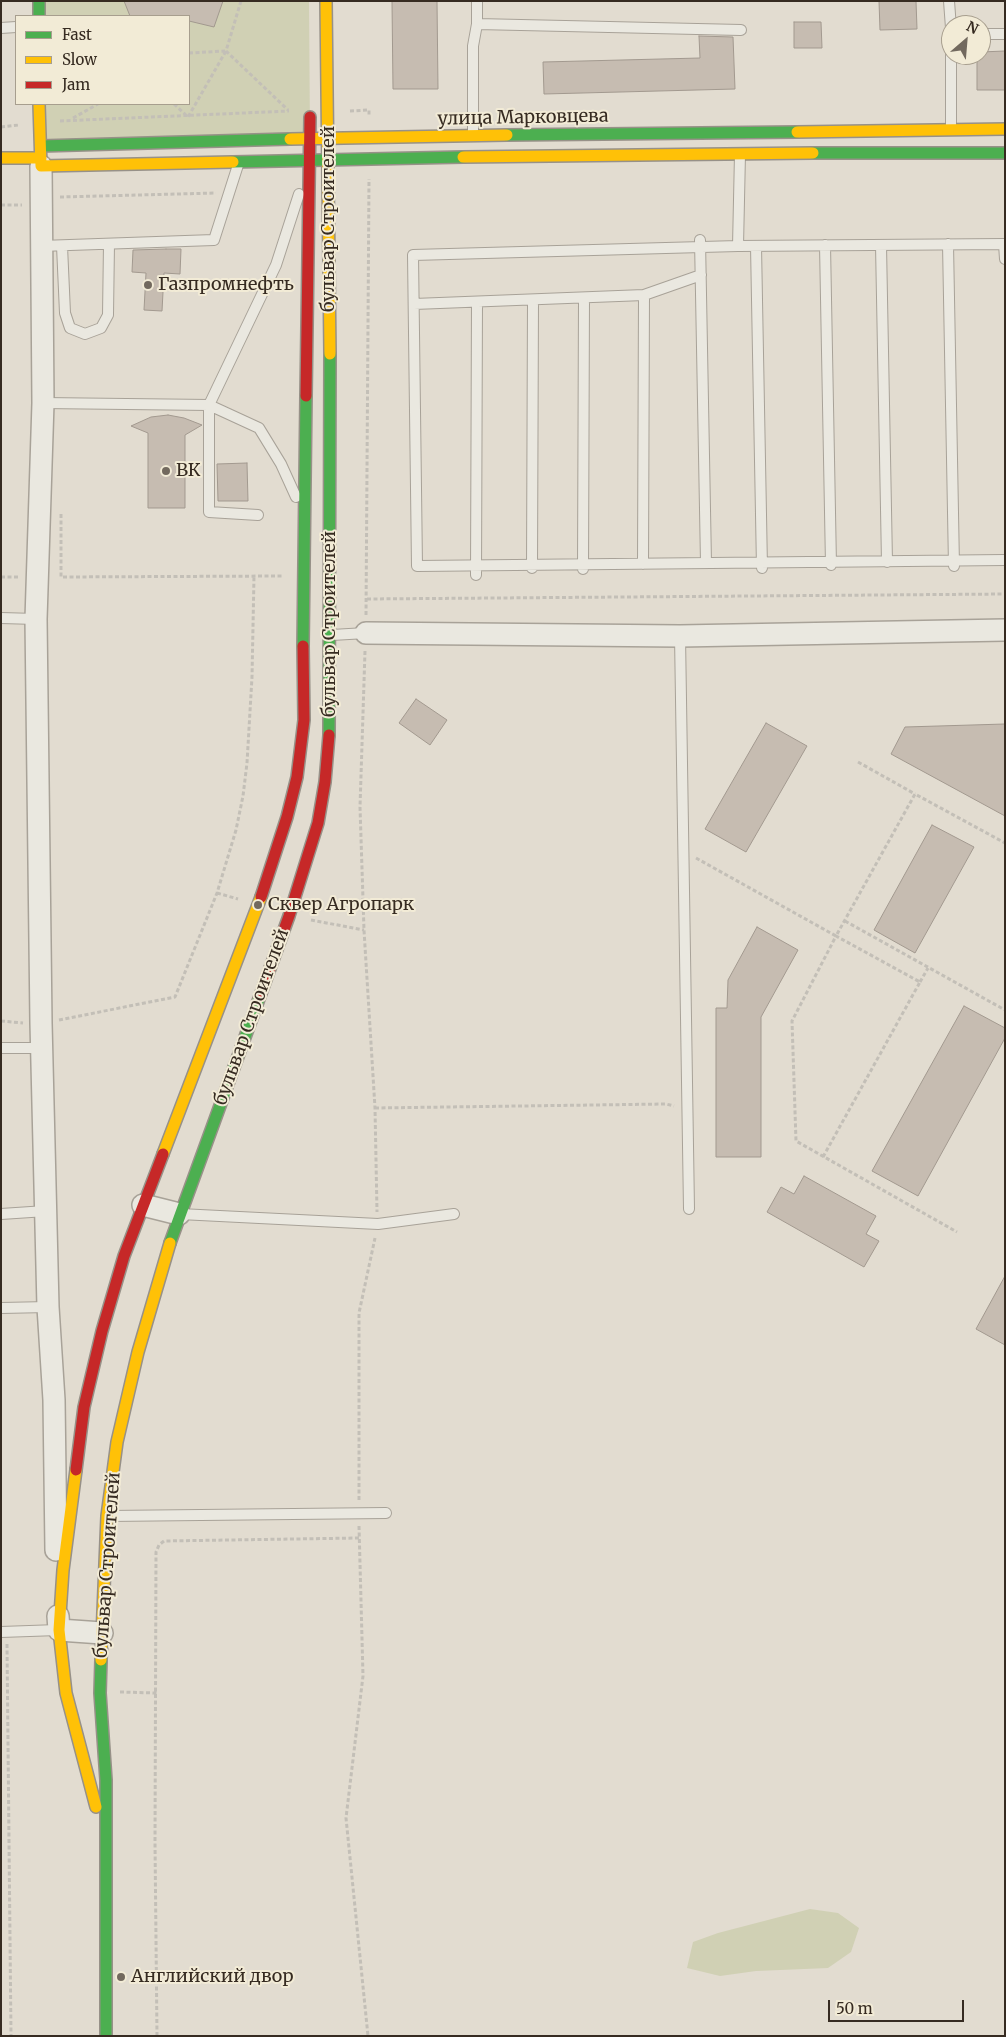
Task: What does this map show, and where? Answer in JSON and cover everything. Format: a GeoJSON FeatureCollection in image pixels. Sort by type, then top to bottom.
{"type":"FeatureCollection","features":[{"type":"Feature","properties":{"kind":"main road"},"geometry":{"type":"LineString","coordinates":[[39,1],[39,15]]}},
{"type":"Feature","properties":{"kind":"main road","name":"бульвар Строителей"},"geometry":{"type":"LineString","coordinates":[[106,1842],[66,1693],[59,1630],[63,1570],[84,1407],[102,1331],[124,1256],[258,905],[287,818],[297,777],[317,636],[331,575],[329,138],[326,1]]}},
{"type":"Feature","properties":{"kind":"main road","name":"бульвар Строителей"},"geometry":{"type":"LineString","coordinates":[[39,105],[41,157]]}},
{"type":"Feature","properties":{"kind":"main road","name":"бульвар Строителей"},"geometry":{"type":"LineString","coordinates":[[106,2036],[106,1780],[100,1693],[107,1516],[124,1405],[179,1214],[289,916],[318,823],[325,782],[330,726],[317,636],[303,576],[310,108]]}},
{"type":"Feature","properties":{"kind":"main road","name":"улица Марковцева"},"geometry":{"type":"LineString","coordinates":[[1,158],[310,161],[369,158],[740,153],[953,141],[1005,129]]}},
{"type":"Feature","properties":{"kind":"main road","name":"улица Марковцева"},"geometry":{"type":"LineString","coordinates":[[41,157],[310,138],[473,136],[953,141],[1005,153]]}},
{"type":"Feature","properties":{"kind":"street","name":"бульвар Строителей"},"geometry":{"type":"LineString","coordinates":[[41,157],[43,403],[36,619],[41,1024],[48,1307],[54,1400],[59,1630]]}},
{"type":"Feature","properties":{"kind":"street"},"geometry":{"type":"LineString","coordinates":[[366,633],[680,636],[1005,630]]}},
{"type":"Feature","properties":{"kind":"street"},"geometry":{"type":"LineString","coordinates":[[143,1205],[179,1214]]}},
{"type":"Feature","properties":{"kind":"street"},"geometry":{"type":"LineString","coordinates":[[54,1400],[70,1407],[84,1407]]}},
{"type":"Feature","properties":{"kind":"street"},"geometry":{"type":"LineString","coordinates":[[59,1630],[102,1633]]}},
{"type":"Feature","properties":{"kind":"lane"},"geometry":{"type":"LineString","coordinates":[[473,136],[474,46],[477,24],[476,1]]}},
{"type":"Feature","properties":{"kind":"lane"},"geometry":{"type":"LineString","coordinates":[[949,1],[950,15]]}},
{"type":"Feature","properties":{"kind":"lane"},"geometry":{"type":"LineString","coordinates":[[477,24],[741,30]]}},
{"type":"Feature","properties":{"kind":"lane"},"geometry":{"type":"LineString","coordinates":[[1,28],[15,27]]}},
{"type":"Feature","properties":{"kind":"lane"},"geometry":{"type":"LineString","coordinates":[[991,34],[1005,34]]}},
{"type":"Feature","properties":{"kind":"lane"},"geometry":{"type":"LineString","coordinates":[[951,65],[953,141]]}},
{"type":"Feature","properties":{"kind":"lane"},"geometry":{"type":"LineString","coordinates":[[738,246],[740,153]]}},
{"type":"Feature","properties":{"kind":"lane"},"geometry":{"type":"LineString","coordinates":[[41,246],[214,240],[239,161]]}},
{"type":"Feature","properties":{"kind":"lane"},"geometry":{"type":"LineString","coordinates":[[258,515],[209,512],[209,405],[276,265],[310,161]]}},
{"type":"Feature","properties":{"kind":"lane"},"geometry":{"type":"LineString","coordinates":[[700,243],[706,563]]}},
{"type":"Feature","properties":{"kind":"lane"},"geometry":{"type":"LineString","coordinates":[[1005,259],[1005,244],[738,246],[700,243],[413,255],[417,566],[476,570],[706,563],[762,565],[886,562],[954,564],[1005,560]]}},
{"type":"Feature","properties":{"kind":"lane"},"geometry":{"type":"LineString","coordinates":[[62,246],[65,313],[70,328],[85,334],[101,328],[108,315],[109,244]]}},
{"type":"Feature","properties":{"kind":"lane"},"geometry":{"type":"LineString","coordinates":[[881,244],[886,562]]}},
{"type":"Feature","properties":{"kind":"lane"},"geometry":{"type":"LineString","coordinates":[[948,244],[954,564]]}},
{"type":"Feature","properties":{"kind":"lane"},"geometry":{"type":"LineString","coordinates":[[825,245],[831,564]]}},
{"type":"Feature","properties":{"kind":"lane"},"geometry":{"type":"LineString","coordinates":[[756,246],[762,565]]}},
{"type":"Feature","properties":{"kind":"lane"},"geometry":{"type":"LineString","coordinates":[[414,304],[644,296],[701,275]]}},
{"type":"Feature","properties":{"kind":"lane"},"geometry":{"type":"LineString","coordinates":[[643,564],[644,296]]}},
{"type":"Feature","properties":{"kind":"lane"},"geometry":{"type":"LineString","coordinates":[[583,567],[584,298]]}},
{"type":"Feature","properties":{"kind":"lane"},"geometry":{"type":"LineString","coordinates":[[532,567],[533,300]]}},
{"type":"Feature","properties":{"kind":"lane"},"geometry":{"type":"LineString","coordinates":[[476,570],[478,302]]}},
{"type":"Feature","properties":{"kind":"lane"},"geometry":{"type":"LineString","coordinates":[[43,403],[209,405],[259,428],[281,464],[331,575]]}},
{"type":"Feature","properties":{"kind":"lane"},"geometry":{"type":"LineString","coordinates":[[1,618],[36,619]]}},
{"type":"Feature","properties":{"kind":"lane"},"geometry":{"type":"LineString","coordinates":[[317,636],[366,633]]}},
{"type":"Feature","properties":{"kind":"lane"},"geometry":{"type":"LineString","coordinates":[[680,636],[685,852],[686,1109],[690,1209]]}},
{"type":"Feature","properties":{"kind":"lane"},"geometry":{"type":"LineString","coordinates":[[1,1048],[42,1048]]}},
{"type":"Feature","properties":{"kind":"lane"},"geometry":{"type":"LineString","coordinates":[[1,1214],[46,1211]]}},
{"type":"Feature","properties":{"kind":"lane"},"geometry":{"type":"LineString","coordinates":[[179,1214],[378,1224],[454,1214]]}},
{"type":"Feature","properties":{"kind":"lane"},"geometry":{"type":"LineString","coordinates":[[1,1308],[48,1307]]}},
{"type":"Feature","properties":{"kind":"lane"},"geometry":{"type":"LineString","coordinates":[[107,1516],[386,1513]]}},
{"type":"Feature","properties":{"kind":"lane"},"geometry":{"type":"LineString","coordinates":[[4,1632],[59,1630]]}},
{"type":"Feature","properties":{"kind":"path"},"geometry":{"type":"LineString","coordinates":[[188,117],[226,51],[241,1]]}},
{"type":"Feature","properties":{"kind":"path"},"geometry":{"type":"LineString","coordinates":[[190,53],[226,51],[288,111]]}},
{"type":"Feature","properties":{"kind":"path"},"geometry":{"type":"LineString","coordinates":[[71,120],[96,105]]}},
{"type":"Feature","properties":{"kind":"path"},"geometry":{"type":"LineString","coordinates":[[175,105],[188,117]]}},
{"type":"Feature","properties":{"kind":"path"},"geometry":{"type":"LineString","coordinates":[[39,123],[71,120],[188,117],[310,108]]}},
{"type":"Feature","properties":{"kind":"path"},"geometry":{"type":"LineString","coordinates":[[368,2036],[346,1818],[363,1676],[358,1538],[359,1313],[378,1224],[375,1108],[364,930],[360,807],[366,633],[369,158]]}},
{"type":"Feature","properties":{"kind":"path"},"geometry":{"type":"LineString","coordinates":[[41,199],[229,193]]}},
{"type":"Feature","properties":{"kind":"path"},"geometry":{"type":"LineString","coordinates":[[61,508],[61,577],[303,576]]}},
{"type":"Feature","properties":{"kind":"path"},"geometry":{"type":"LineString","coordinates":[[1,1022],[41,1024],[175,997],[217,893],[236,830],[243,796],[252,677],[254,576]]}},
{"type":"Feature","properties":{"kind":"path"},"geometry":{"type":"LineString","coordinates":[[366,599],[1005,594]]}},
{"type":"Feature","properties":{"kind":"path"},"geometry":{"type":"LineString","coordinates":[[858,762],[1005,843]]}},
{"type":"Feature","properties":{"kind":"path"},"geometry":{"type":"LineString","coordinates":[[916,794],[836,936],[792,1022],[796,1141],[957,1232]]}},
{"type":"Feature","properties":{"kind":"path"},"geometry":{"type":"LineString","coordinates":[[685,852],[920,982]]}},
{"type":"Feature","properties":{"kind":"path"},"geometry":{"type":"LineString","coordinates":[[845,921],[1005,1010]]}},
{"type":"Feature","properties":{"kind":"path"},"geometry":{"type":"LineString","coordinates":[[824,1157],[928,968]]}},
{"type":"Feature","properties":{"kind":"path"},"geometry":{"type":"LineString","coordinates":[[375,1108],[666,1104],[686,1109]]}},
{"type":"Feature","properties":{"kind":"path"},"geometry":{"type":"LineString","coordinates":[[157,2036],[155,1842],[156,1552],[159,1545],[164,1541],[358,1538]]}},
{"type":"Feature","properties":{"kind":"path"},"geometry":{"type":"LineString","coordinates":[[4,1632],[11,2036]]}},
{"type":"Feature","properties":{"kind":"path"},"geometry":{"type":"LineString","coordinates":[[120,1692],[156,1692]]}},
{"type":"Feature","properties":{"kind":"green space"},"geometry":{"type":"Polygon","coordinates":[[[39,1],[309,1],[310,138],[41,146],[39,105],[190,105],[190,15],[39,15],[39,1]]]}},
{"type":"Feature","properties":{"kind":"green space"},"geometry":{"type":"Polygon","coordinates":[[[810,1909],[838,1913],[859,1928],[851,1952],[828,1968],[756,1971],[720,1976],[687,1968],[693,1942],[718,1933],[810,1909]]]}},
{"type":"Feature","properties":{"kind":"building"},"geometry":{"type":"Polygon","coordinates":[[[124,1],[223,1],[214,27],[190,21],[190,15],[130,15],[124,1]]]}},
{"type":"Feature","properties":{"kind":"building"},"geometry":{"type":"Polygon","coordinates":[[[392,1],[437,1],[438,89],[393,89],[392,1]]]}},
{"type":"Feature","properties":{"kind":"building"},"geometry":{"type":"Polygon","coordinates":[[[879,1],[916,1],[917,29],[880,30],[879,1]]]}},
{"type":"Feature","properties":{"kind":"building"},"geometry":{"type":"Polygon","coordinates":[[[794,22],[821,22],[822,48],[794,48],[794,22]]]}},
{"type":"Feature","properties":{"kind":"building"},"geometry":{"type":"Polygon","coordinates":[[[699,36],[733,37],[735,89],[544,94],[543,62],[700,58],[699,36]]]}},
{"type":"Feature","properties":{"kind":"building"},"geometry":{"type":"Polygon","coordinates":[[[1005,51],[1005,90],[977,90],[977,65],[991,65],[991,52],[1005,51]]]}},
{"type":"Feature","properties":{"kind":"building"},"geometry":{"type":"Polygon","coordinates":[[[181,249],[180,274],[164,273],[162,311],[144,310],[146,273],[132,272],[133,250],[181,249]]]}},
{"type":"Feature","properties":{"kind":"building","name":"ВК"},"geometry":{"type":"Polygon","coordinates":[[[168,415],[184,418],[202,425],[185,435],[185,508],[148,508],[148,433],[131,426],[151,417],[168,415]]]}},
{"type":"Feature","properties":{"kind":"building"},"geometry":{"type":"Polygon","coordinates":[[[247,463],[248,501],[218,501],[217,464],[247,463]]]}},
{"type":"Feature","properties":{"kind":"building"},"geometry":{"type":"Polygon","coordinates":[[[416,699],[447,720],[430,745],[399,723],[416,699]]]}},
{"type":"Feature","properties":{"kind":"building"},"geometry":{"type":"Polygon","coordinates":[[[766,723],[807,746],[746,852],[705,829],[766,723]]]}},
{"type":"Feature","properties":{"kind":"building"},"geometry":{"type":"Polygon","coordinates":[[[1005,724],[1005,816],[891,754],[905,727],[1005,724]]]}},
{"type":"Feature","properties":{"kind":"building"},"geometry":{"type":"Polygon","coordinates":[[[932,825],[974,847],[915,953],[874,930],[932,825]]]}},
{"type":"Feature","properties":{"kind":"building"},"geometry":{"type":"Polygon","coordinates":[[[757,927],[798,950],[761,1017],[761,1157],[716,1157],[716,1008],[727,1008],[728,980],[757,927]]]}},
{"type":"Feature","properties":{"kind":"building"},"geometry":{"type":"Polygon","coordinates":[[[964,1006],[1005,1028],[1005,1038],[918,1196],[872,1171],[964,1006]]]}},
{"type":"Feature","properties":{"kind":"building"},"geometry":{"type":"Polygon","coordinates":[[[804,1176],[876,1216],[866,1234],[879,1241],[864,1267],[767,1212],[781,1187],[794,1194],[804,1176]]]}},
{"type":"Feature","properties":{"kind":"building"},"geometry":{"type":"Polygon","coordinates":[[[1005,1276],[1005,1345],[976,1329],[1005,1276]]]}},
{"type":"Feature","properties":{"kind":"traffic: fast"},"geometry":{"type":"LineString","coordinates":[[39,1],[39,15]]}},
{"type":"Feature","properties":{"kind":"traffic: fast"},"geometry":{"type":"LineString","coordinates":[[507,135],[797,132]]}},
{"type":"Feature","properties":{"kind":"traffic: fast"},"geometry":{"type":"LineString","coordinates":[[41,146],[290,139]]}},
{"type":"Feature","properties":{"kind":"traffic: fast"},"geometry":{"type":"LineString","coordinates":[[813,153],[1005,153]]}},
{"type":"Feature","properties":{"kind":"traffic: fast"},"geometry":{"type":"LineString","coordinates":[[233,162],[463,157]]}},
{"type":"Feature","properties":{"kind":"traffic: fast"},"geometry":{"type":"LineString","coordinates":[[329,735],[330,354]]}},
{"type":"Feature","properties":{"kind":"traffic: fast"},"geometry":{"type":"LineString","coordinates":[[303,646],[306,396]]}},
{"type":"Feature","properties":{"kind":"traffic: fast"},"geometry":{"type":"LineString","coordinates":[[170,1243],[260,996]]}},
{"type":"Feature","properties":{"kind":"traffic: fast"},"geometry":{"type":"LineString","coordinates":[[101,1660],[100,1693],[106,1780],[106,2036]]}},
{"type":"Feature","properties":{"kind":"traffic: slow"},"geometry":{"type":"LineString","coordinates":[[326,1],[330,354]]}},
{"type":"Feature","properties":{"kind":"traffic: slow"},"geometry":{"type":"LineString","coordinates":[[39,105],[41,166],[233,162]]}},
{"type":"Feature","properties":{"kind":"traffic: slow"},"geometry":{"type":"LineString","coordinates":[[797,132],[1005,129]]}},
{"type":"Feature","properties":{"kind":"traffic: slow"},"geometry":{"type":"LineString","coordinates":[[290,139],[507,135]]}},
{"type":"Feature","properties":{"kind":"traffic: slow"},"geometry":{"type":"LineString","coordinates":[[463,157],[813,153]]}},
{"type":"Feature","properties":{"kind":"traffic: slow"},"geometry":{"type":"LineString","coordinates":[[1,158],[41,158]]}},
{"type":"Feature","properties":{"kind":"traffic: slow"},"geometry":{"type":"LineString","coordinates":[[163,1154],[261,897]]}},
{"type":"Feature","properties":{"kind":"traffic: slow"},"geometry":{"type":"LineString","coordinates":[[101,1660],[107,1516],[117,1442],[138,1352],[170,1243]]}},
{"type":"Feature","properties":{"kind":"traffic: slow"},"geometry":{"type":"LineString","coordinates":[[76,1470],[63,1570],[59,1630],[66,1693],[96,1807]]}},
{"type":"Feature","properties":{"kind":"traffic: jam"},"geometry":{"type":"LineString","coordinates":[[306,396],[310,117]]}},
{"type":"Feature","properties":{"kind":"traffic: jam"},"geometry":{"type":"LineString","coordinates":[[261,897],[287,817],[297,777],[304,720],[303,646]]}},
{"type":"Feature","properties":{"kind":"traffic: jam"},"geometry":{"type":"LineString","coordinates":[[260,996],[289,916],[318,823],[325,782],[329,735]]}},
{"type":"Feature","properties":{"kind":"traffic: jam"},"geometry":{"type":"LineString","coordinates":[[76,1470],[84,1407],[102,1331],[124,1256],[163,1154]]}},
{"type":"Feature","properties":{"kind":"place","name":"Газпромнефть"},"geometry":{"type":"Point","coordinates":[148,285]}},
{"type":"Feature","properties":{"kind":"place","name":"ВК"},"geometry":{"type":"Point","coordinates":[166,471]}},
{"type":"Feature","properties":{"kind":"place","name":"Сквер Агропарк"},"geometry":{"type":"Point","coordinates":[258,905]}},
{"type":"Feature","properties":{"kind":"place","name":"Английский двор"},"geometry":{"type":"Point","coordinates":[121,1977]}}]}
